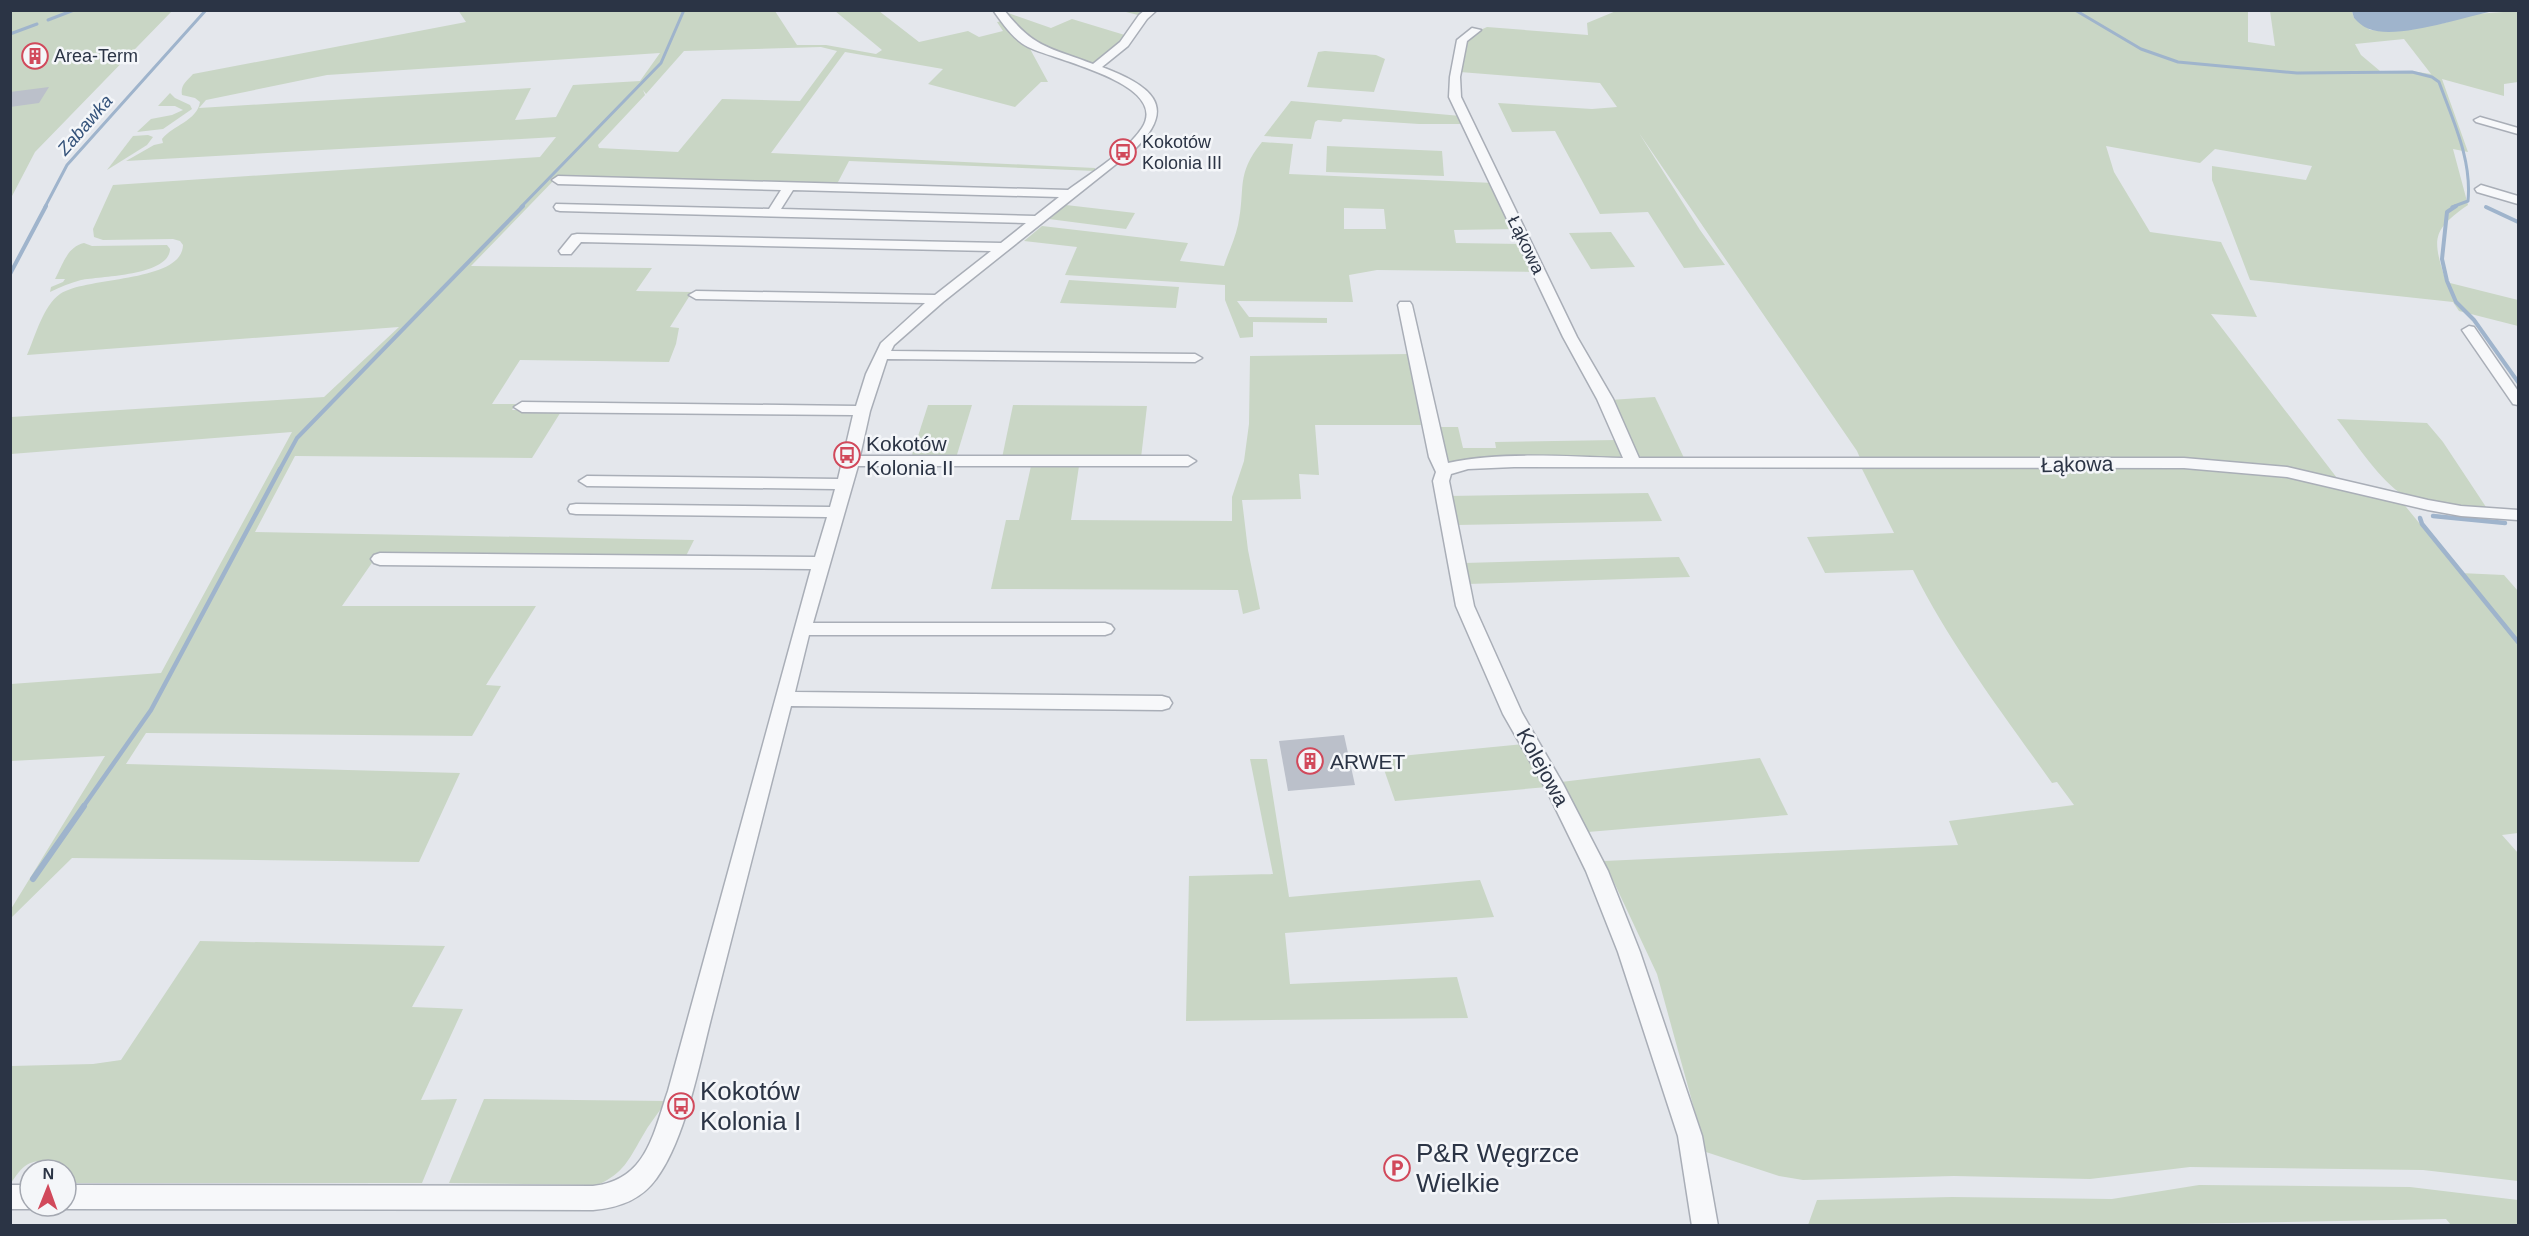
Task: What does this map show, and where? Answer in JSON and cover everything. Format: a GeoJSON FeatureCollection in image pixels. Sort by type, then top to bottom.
{"type":"FeatureCollection","features":[{"type":"Feature","properties":{"kind":"street"},"geometry":{"type":"LineString","coordinates":[[78,1197],[564,1199],[610,1196],[630,1188],[651,1165],[680,1091],[802,629],[851,461],[862,411],[882,355],[888,343],[938,299],[1131,147],[1142,136],[1152,118],[1152,107],[1143,94],[1123,80],[1031,44],[1016,32],[998,10]]}},
{"type":"Feature","properties":{"kind":"street"},"geometry":{"type":"LineString","coordinates":[[1094,68],[1124,44],[1143,17],[1152,10]]}},
{"type":"Feature","properties":{"kind":"street","name":"Łąkowa"},"geometry":{"type":"LineString","coordinates":[[1476,30],[1462,40],[1455,77],[1455,98],[1570,337],[1605,399],[1632,461]]}},
{"type":"Feature","properties":{"kind":"street"},"geometry":{"type":"LineString","coordinates":[[2480,120],[2518,131]]}},
{"type":"Feature","properties":{"kind":"street"},"geometry":{"type":"LineString","coordinates":[[558,180],[1072,194]]}},
{"type":"Feature","properties":{"kind":"street"},"geometry":{"type":"LineString","coordinates":[[773,213],[790,185]]}},
{"type":"Feature","properties":{"kind":"street"},"geometry":{"type":"LineString","coordinates":[[2481,189],[2518,200]]}},
{"type":"Feature","properties":{"kind":"street"},"geometry":{"type":"LineString","coordinates":[[560,207],[1039,220]]}},
{"type":"Feature","properties":{"kind":"street"},"geometry":{"type":"LineString","coordinates":[[566,252],[577,238],[1005,247]]}},
{"type":"Feature","properties":{"kind":"street"},"geometry":{"type":"LineString","coordinates":[[696,295],[938,299]]}},
{"type":"Feature","properties":{"kind":"street","name":"Kolejowa"},"geometry":{"type":"LineString","coordinates":[[1405,305],[1437,458],[1444,472],[1441,481],[1466,606],[1511,710],[1556,789],[1597,871],[1629,952],[1690,1136],[1705,1226]]}},
{"type":"Feature","properties":{"kind":"street"},"geometry":{"type":"LineString","coordinates":[[2469,330],[2518,401]]}},
{"type":"Feature","properties":{"kind":"street"},"geometry":{"type":"LineString","coordinates":[[882,355],[1195,358]]}},
{"type":"Feature","properties":{"kind":"street"},"geometry":{"type":"LineString","coordinates":[[522,407],[862,411]]}},
{"type":"Feature","properties":{"kind":"street"},"geometry":{"type":"LineString","coordinates":[[851,461],[1188,461]]}},
{"type":"Feature","properties":{"kind":"street","name":"Łąkowa"},"geometry":{"type":"LineString","coordinates":[[1444,472],[1458,466],[1485,463],[1632,461],[2205,464],[2287,472],[2447,508],[2518,515]]}},
{"type":"Feature","properties":{"kind":"street"},"geometry":{"type":"LineString","coordinates":[[588,481],[844,484]]}},
{"type":"Feature","properties":{"kind":"street"},"geometry":{"type":"LineString","coordinates":[[576,509],[836,512]]}},
{"type":"Feature","properties":{"kind":"street"},"geometry":{"type":"LineString","coordinates":[[380,559],[821,563]]}},
{"type":"Feature","properties":{"kind":"street"},"geometry":{"type":"LineString","coordinates":[[802,629],[1105,629]]}},
{"type":"Feature","properties":{"kind":"street"},"geometry":{"type":"LineString","coordinates":[[785,699],[1162,703]]}},
{"type":"Feature","properties":{"kind":"green space"},"geometry":{"type":"Polygon","coordinates":[[[458,10],[775,11],[797,45],[826,45],[876,54],[882,50],[835,11],[879,11],[919,42],[968,31],[979,37],[1003,31],[997,22],[1003,21],[1029,47],[1048,82],[1041,82],[1015,107],[928,84],[943,69],[845,52],[771,153],[1095,168],[1095,171],[849,161],[837,184],[557,177],[471,266],[652,268],[636,291],[692,292],[670,327],[679,328],[669,362],[520,360],[492,404],[516,404],[512,410],[562,410],[532,458],[295,456],[255,532],[694,540],[685,558],[376,557],[342,606],[536,606],[486,685],[501,686],[472,736],[146,733],[126,764],[460,773],[419,862],[72,858],[11,918],[11,909],[105,756],[11,761],[11,684],[161,673],[292,432],[11,454],[11,417],[324,397],[399,327],[27,355],[44,314],[54,299],[73,288],[151,272],[167,266],[179,257],[183,245],[180,241],[173,239],[103,240],[94,237],[93,229],[113,185],[540,157],[556,137],[126,161],[154,145],[163,143],[162,139],[167,134],[194,114],[200,102],[195,98],[182,95],[184,83],[193,74],[466,22],[458,10]],[[821,47],[684,51],[646,94],[643,90],[645,95],[598,145],[599,148],[678,152],[722,99],[800,101],[837,51],[821,47]],[[660,53],[327,75],[206,100],[199,108],[531,88],[515,120],[556,117],[573,85],[640,81],[660,53]]]}},
{"type":"Feature","properties":{"kind":"green space"},"geometry":{"type":"Polygon","coordinates":[[[11,11],[172,11],[35,152],[11,198],[11,11]]]}},
{"type":"Feature","properties":{"kind":"green space"},"geometry":{"type":"Polygon","coordinates":[[[1122,11],[1158,11],[1152,14],[1104,67],[1042,47],[1027,38],[1005,12],[1051,28],[1072,19],[1128,36],[1142,16],[1122,11]]]}},
{"type":"Feature","properties":{"kind":"green space"},"geometry":{"type":"Polygon","coordinates":[[[1616,11],[2248,11],[2248,42],[2275,46],[2270,11],[2352,11],[2354,18],[2370,30],[2392,31],[2444,23],[2475,14],[2518,11],[2518,82],[2504,84],[2504,96],[2442,79],[2468,152],[2453,149],[2468,205],[2447,222],[2438,237],[2437,246],[2446,282],[2518,300],[2518,326],[2459,311],[2453,302],[2250,280],[2212,180],[2212,166],[2306,180],[2312,166],[2215,149],[2200,163],[2106,146],[2114,172],[2150,232],[2221,242],[2257,317],[2211,314],[2337,478],[2290,468],[2402,502],[2460,573],[2504,575],[2518,591],[2518,833],[2502,835],[2518,853],[2518,1181],[2423,1170],[2190,1167],[2090,1179],[1954,1176],[1803,1180],[1779,1176],[1706,1152],[1657,974],[1604,861],[1958,845],[1949,821],[2074,805],[2057,782],[2052,783],[1978,679],[1944,626],[1913,570],[1825,573],[1807,537],[1894,533],[1860,465],[1863,465],[1857,451],[1639,133],[1700,230],[1725,265],[1684,268],[1648,212],[1600,214],[1555,131],[1512,132],[1498,103],[1592,109],[1617,107],[1600,83],[1460,72],[1464,50],[1469,39],[1487,27],[1588,35],[1587,23],[1616,11]],[[2404,39],[2355,44],[2361,55],[2380,71],[2411,71],[2431,74],[2404,39]]]}},
{"type":"Feature","properties":{"kind":"green space"},"geometry":{"type":"Polygon","coordinates":[[[1318,52],[1376,55],[1385,59],[1374,92],[1307,87],[1318,52]]]}},
{"type":"Feature","properties":{"kind":"green space"},"geometry":{"type":"Polygon","coordinates":[[[170,93],[190,105],[192,109],[163,129],[137,132],[151,119],[172,115],[183,110],[175,106],[158,106],[170,93]]]}},
{"type":"Feature","properties":{"kind":"green space"},"geometry":{"type":"Polygon","coordinates":[[[1291,101],[1461,116],[1464,124],[1318,120],[1315,122],[1311,139],[1264,136],[1291,101]]]}},
{"type":"Feature","properties":{"kind":"green space"},"geometry":{"type":"Polygon","coordinates":[[[133,136],[153,137],[147,145],[107,170],[133,136]]]}},
{"type":"Feature","properties":{"kind":"green space"},"geometry":{"type":"Polygon","coordinates":[[[1262,142],[1293,144],[1289,174],[1494,183],[1517,229],[1454,230],[1456,243],[1522,244],[1536,272],[1377,270],[1349,275],[1353,302],[1237,301],[1249,317],[1327,318],[1327,323],[1253,322],[1253,337],[1240,338],[1225,300],[1225,285],[1065,275],[1077,247],[1024,241],[1042,226],[1188,243],[1180,261],[1224,266],[1238,225],[1245,173],[1262,142]],[[1344,208],[1344,229],[1386,229],[1384,209],[1344,208]]]}},
{"type":"Feature","properties":{"kind":"green space"},"geometry":{"type":"Polygon","coordinates":[[[1327,146],[1442,151],[1444,176],[1326,172],[1327,146]]]}},
{"type":"Feature","properties":{"kind":"green space"},"geometry":{"type":"Polygon","coordinates":[[[1066,205],[1135,213],[1126,229],[1049,219],[1066,205]]]}},
{"type":"Feature","properties":{"kind":"green space"},"geometry":{"type":"Polygon","coordinates":[[[1611,232],[1635,267],[1591,269],[1569,233],[1611,232]]]}},
{"type":"Feature","properties":{"kind":"green space"},"geometry":{"type":"Polygon","coordinates":[[[84,243],[92,246],[167,245],[170,249],[167,258],[159,265],[147,270],[81,280],[50,292],[51,287],[65,279],[55,279],[69,252],[84,243]]]}},
{"type":"Feature","properties":{"kind":"green space"},"geometry":{"type":"Polygon","coordinates":[[[1069,280],[1179,287],[1176,308],[1060,303],[1069,280]]]}},
{"type":"Feature","properties":{"kind":"green space"},"geometry":{"type":"Polygon","coordinates":[[[1410,354],[1421,425],[1315,425],[1319,475],[1299,474],[1301,499],[1242,500],[1248,550],[1260,609],[1243,614],[1238,590],[991,589],[1006,520],[1019,520],[1031,466],[1079,466],[1071,520],[1232,521],[1232,497],[1244,461],[1249,424],[1250,356],[1410,354]]]}},
{"type":"Feature","properties":{"kind":"green space"},"geometry":{"type":"Polygon","coordinates":[[[1655,397],[1684,458],[1644,458],[1635,455],[1610,400],[1655,397]]]}},
{"type":"Feature","properties":{"kind":"green space"},"geometry":{"type":"Polygon","coordinates":[[[928,405],[972,405],[956,458],[911,458],[928,405]]]}},
{"type":"Feature","properties":{"kind":"green space"},"geometry":{"type":"Polygon","coordinates":[[[1013,405],[1147,406],[1141,458],[1002,458],[1013,405]]]}},
{"type":"Feature","properties":{"kind":"green space"},"geometry":{"type":"Polygon","coordinates":[[[2337,419],[2427,423],[2443,442],[2486,507],[2432,502],[2404,495],[2377,471],[2337,419]]]}},
{"type":"Feature","properties":{"kind":"green space"},"geometry":{"type":"Polygon","coordinates":[[[1437,427],[1458,427],[1463,448],[1496,448],[1495,442],[1616,440],[1624,454],[1618,458],[1445,464],[1437,427]]]}},
{"type":"Feature","properties":{"kind":"green space"},"geometry":{"type":"Polygon","coordinates":[[[1648,493],[1662,521],[1456,525],[1448,496],[1648,493]]]}},
{"type":"Feature","properties":{"kind":"green space"},"geometry":{"type":"Polygon","coordinates":[[[1679,557],[1690,577],[1467,584],[1464,563],[1679,557]]]}},
{"type":"Feature","properties":{"kind":"green space"},"geometry":{"type":"Polygon","coordinates":[[[1524,744],[1547,787],[1395,801],[1380,758],[1524,744]]]}},
{"type":"Feature","properties":{"kind":"green space"},"geometry":{"type":"Polygon","coordinates":[[[1760,758],[1788,815],[1588,832],[1561,782],[1760,758]]]}},
{"type":"Feature","properties":{"kind":"green space"},"geometry":{"type":"Polygon","coordinates":[[[1250,759],[1267,759],[1289,897],[1480,880],[1494,917],[1285,933],[1290,984],[1457,977],[1468,1018],[1186,1021],[1189,876],[1273,874],[1250,759]]]}},
{"type":"Feature","properties":{"kind":"green space"},"geometry":{"type":"Polygon","coordinates":[[[200,941],[445,946],[412,1007],[463,1009],[421,1100],[457,1099],[422,1183],[78,1183],[78,1158],[18,1158],[18,1172],[11,1183],[11,1066],[93,1064],[121,1060],[200,941]]]}},
{"type":"Feature","properties":{"kind":"green space"},"geometry":{"type":"Polygon","coordinates":[[[484,1099],[667,1101],[624,1165],[614,1175],[598,1185],[449,1183],[484,1099]]]}},
{"type":"Feature","properties":{"kind":"green space"},"geometry":{"type":"Polygon","coordinates":[[[2199,1185],[2410,1187],[2518,1200],[2518,1225],[2451,1225],[2446,1219],[2121,1225],[1808,1225],[1817,1200],[1952,1197],[2112,1199],[2199,1185]]]}},
{"type":"Feature","properties":{"kind":"water"},"geometry":{"type":"Polygon","coordinates":[[[2352,11],[2494,11],[2413,30],[2381,32],[2361,24],[2354,18],[2352,11]]]}},
{"type":"Feature","properties":{"kind":"building"},"geometry":{"type":"Polygon","coordinates":[[[49,87],[39,103],[10,107],[10,92],[49,87]]]}},
{"type":"Feature","properties":{"kind":"building","name":"ARWET"},"geometry":{"type":"Polygon","coordinates":[[[1344,735],[1355,785],[1288,791],[1279,741],[1344,735]]]}},
{"type":"Feature","properties":{"kind":"waterway"},"geometry":{"type":"LineString","coordinates":[[48,20],[74,10]]}},
{"type":"Feature","properties":{"kind":"waterway","name":"Zabawka"},"geometry":{"type":"LineString","coordinates":[[45,207],[67,165],[206,10]]}},
{"type":"Feature","properties":{"kind":"waterway"},"geometry":{"type":"LineString","coordinates":[[521,207],[661,63],[684,10]]}},
{"type":"Feature","properties":{"kind":"waterway"},"geometry":{"type":"LineString","coordinates":[[2075,10],[2141,49],[2178,62],[2297,73],[2412,72],[2432,77],[2439,82],[2450,111],[2467,170],[2468,201],[2452,207]]}},
{"type":"Feature","properties":{"kind":"waterway"},"geometry":{"type":"LineString","coordinates":[[10,34],[37,24]]}},
{"type":"Feature","properties":{"kind":"waterway","name":"Zabawka"},"geometry":{"type":"LineString","coordinates":[[10,274],[46,206]]}},
{"type":"Feature","properties":{"kind":"waterway"},"geometry":{"type":"LineString","coordinates":[[279,471],[297,438],[523,206]]}},
{"type":"Feature","properties":{"kind":"waterway"},"geometry":{"type":"LineString","coordinates":[[2456,206],[2447,212],[2442,259],[2447,281],[2456,302],[2474,320],[2518,382]]}},
{"type":"Feature","properties":{"kind":"waterway"},"geometry":{"type":"LineString","coordinates":[[2486,207],[2518,222]]}},
{"type":"Feature","properties":{"kind":"waterway"},"geometry":{"type":"LineString","coordinates":[[83,807],[151,710],[280,469]]}},
{"type":"Feature","properties":{"kind":"waterway"},"geometry":{"type":"LineString","coordinates":[[2433,516],[2505,523]]}},
{"type":"Feature","properties":{"kind":"waterway"},"geometry":{"type":"LineString","coordinates":[[2420,518],[2422,524],[2518,642]]}},
{"type":"Feature","properties":{"kind":"waterway"},"geometry":{"type":"LineString","coordinates":[[33,879],[84,806]]}},
{"type":"Feature","properties":{"kind":"place","name":"Area-Term"},"geometry":{"type":"Point","coordinates":[35,56]}},
{"type":"Feature","properties":{"kind":"place","name":"Kokotów Kolonia III"},"geometry":{"type":"Point","coordinates":[1123,152]}},
{"type":"Feature","properties":{"kind":"place","name":"Kokotów Kolonia II"},"geometry":{"type":"Point","coordinates":[847,455]}},
{"type":"Feature","properties":{"kind":"place","name":"ARWET"},"geometry":{"type":"Point","coordinates":[1310,761]}},
{"type":"Feature","properties":{"kind":"place","name":"Kokotów Kolonia I"},"geometry":{"type":"Point","coordinates":[681,1106]}},
{"type":"Feature","properties":{"kind":"place","name":"P&R Węgrzce Wielkie"},"geometry":{"type":"Point","coordinates":[1397,1168]}}]}
